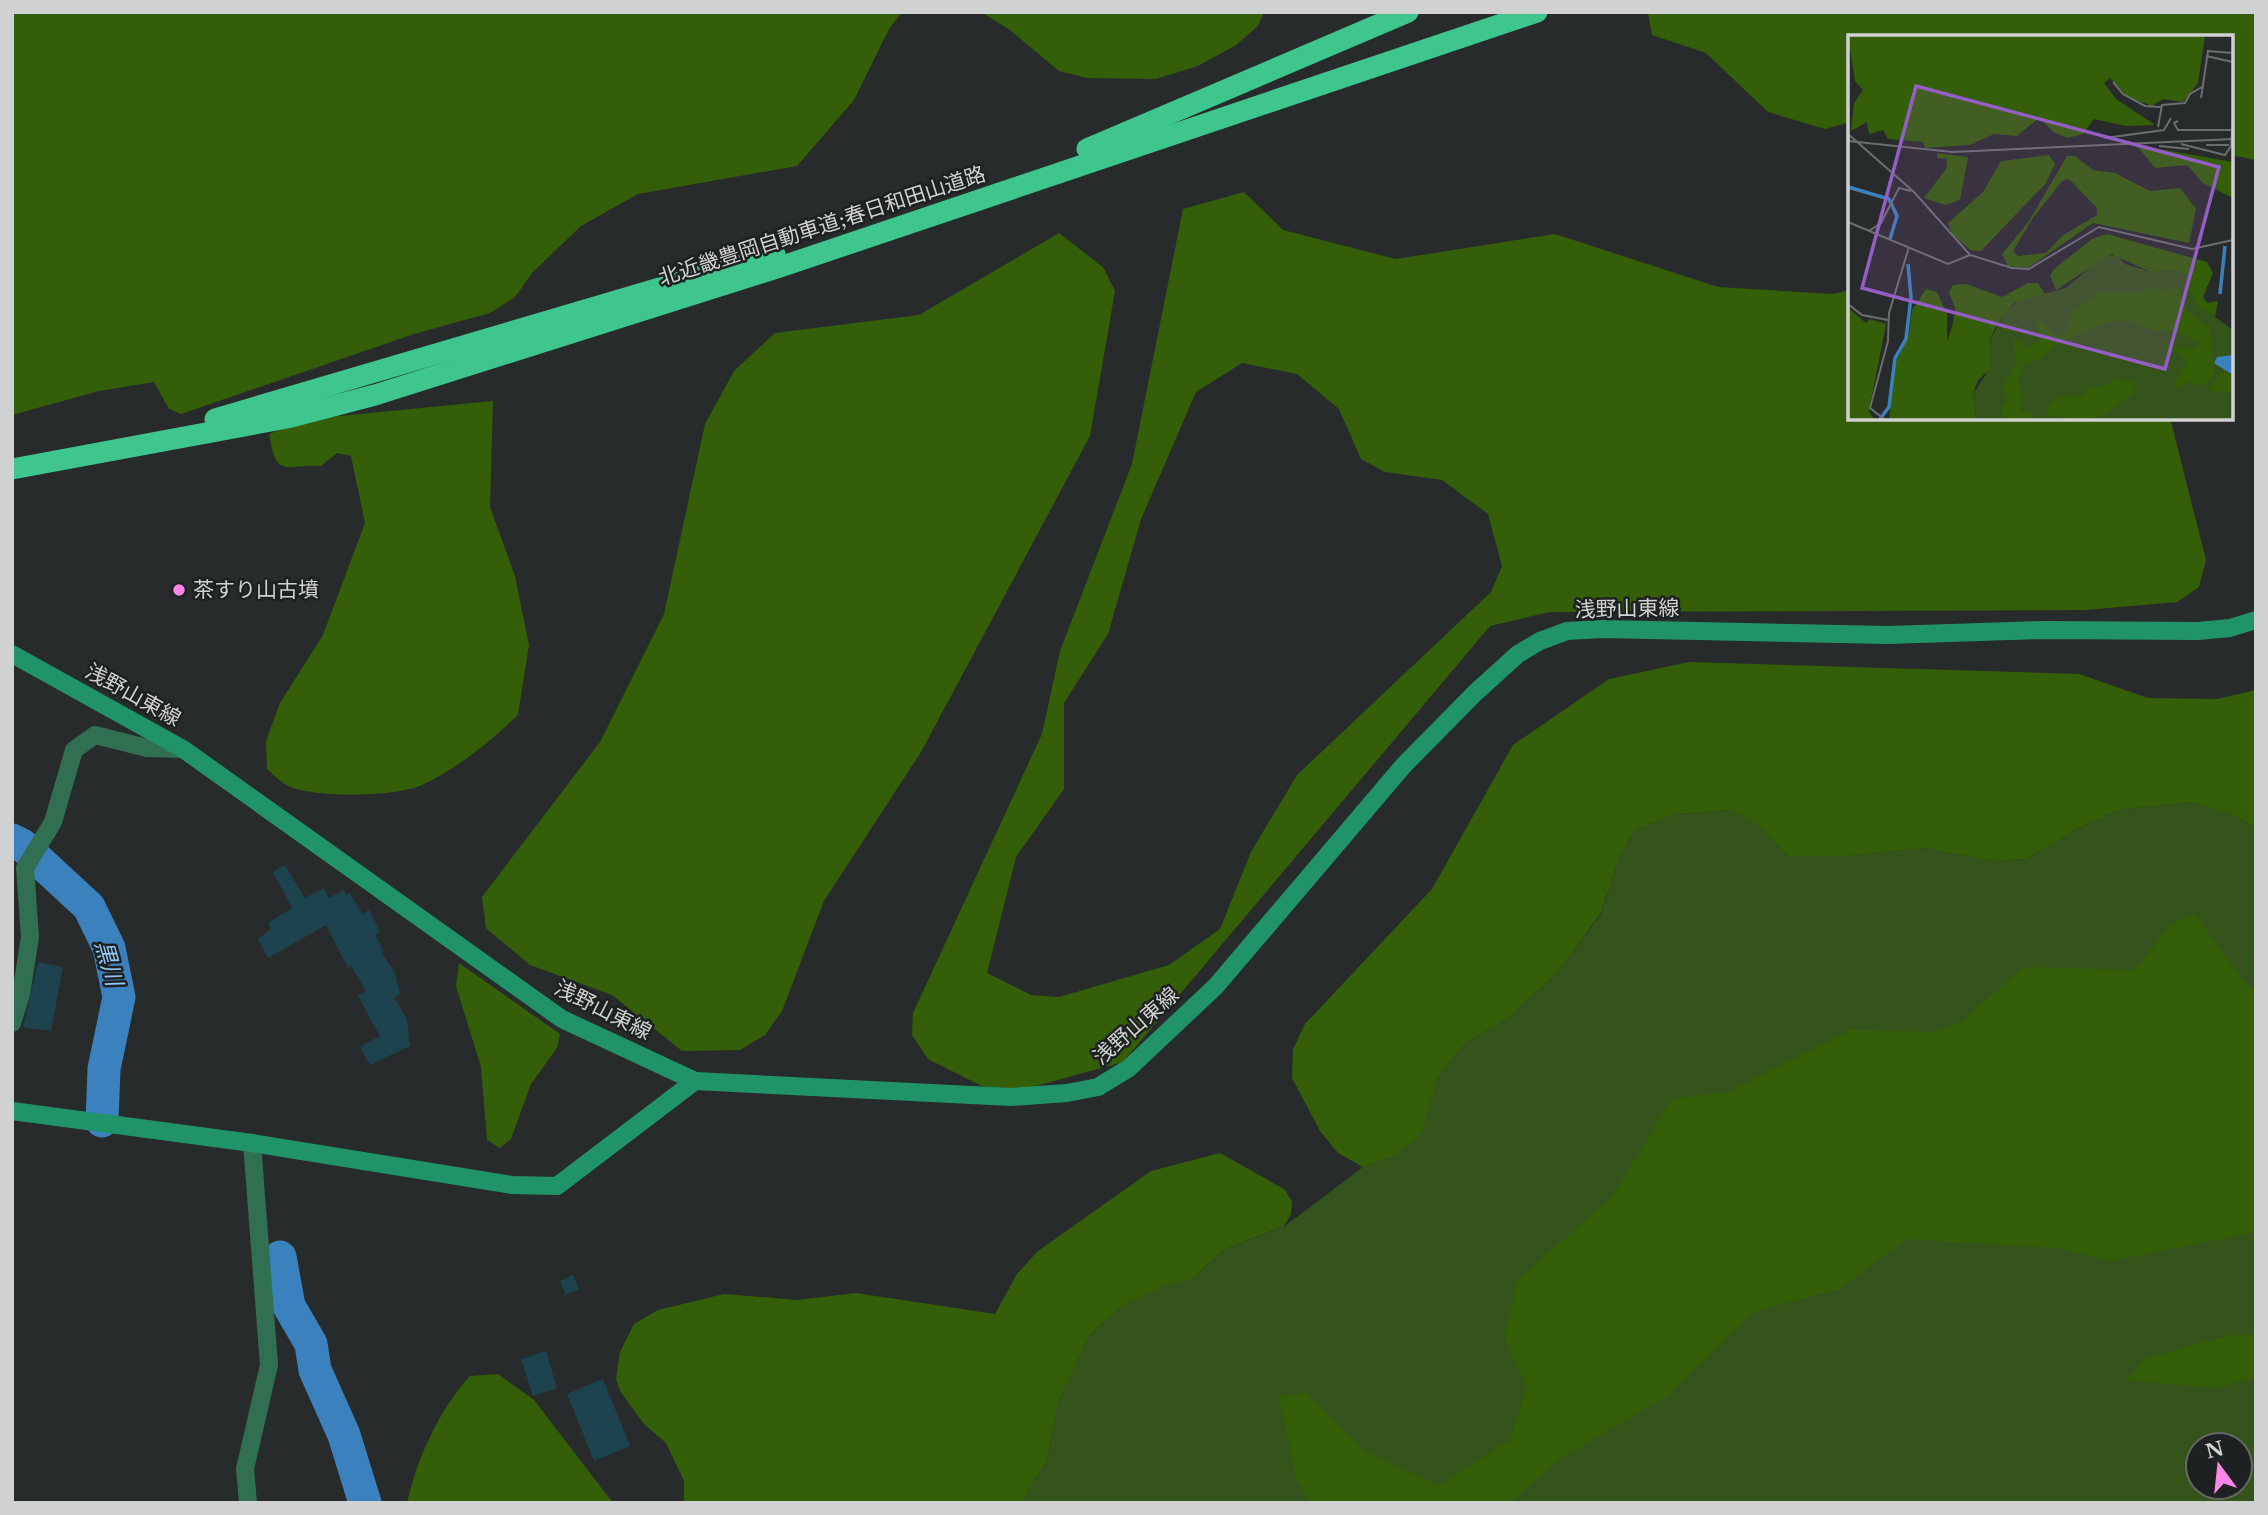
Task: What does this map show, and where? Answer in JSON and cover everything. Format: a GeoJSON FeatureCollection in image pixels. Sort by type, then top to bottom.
{"type":"FeatureCollection","features":[{"type":"Feature","properties":{"kind":"highway"},"geometry":{"type":"LineString","coordinates":[[1087,149],[1408,12]]}},
{"type":"Feature","properties":{"kind":"highway","name":"北近畿豊岡自動車道;春日和田山道路"},"geometry":{"type":"LineString","coordinates":[[112,450],[776,254],[1497,12]]}},
{"type":"Feature","properties":{"kind":"highway","name":"北近畿豊岡自動車道;春日和田山道路"},"geometry":{"type":"LineString","coordinates":[[12,469],[287,418],[376,396],[780,267],[1537,12]]}},
{"type":"Feature","properties":{"kind":"main road","name":"浅野山東線"},"geometry":{"type":"LineString","coordinates":[[12,654],[183,749],[562,1019],[695,1081],[1011,1097],[1067,1093],[1112,1080],[1216,986],[1404,765],[1475,693],[1518,654],[1540,641],[1567,631],[1888,635],[2043,630],[2198,631],[2230,628],[2256,620]]}},
{"type":"Feature","properties":{"kind":"main road"},"geometry":{"type":"LineString","coordinates":[[12,1111],[252,1143],[512,1185],[557,1186],[695,1081]]}},
{"type":"Feature","properties":{"kind":"street"},"geometry":{"type":"LineString","coordinates":[[12,1023],[21,994],[30,937],[25,867],[52,822],[74,750],[95,735],[147,748],[183,749]]}},
{"type":"Feature","properties":{"kind":"street"},"geometry":{"type":"LineString","coordinates":[[248,1503],[245,1469],[269,1365],[252,1143]]}},
{"type":"Feature","properties":{"kind":"green space"},"geometry":{"type":"Polygon","coordinates":[[[12,12],[902,12],[889,29],[854,100],[797,166],[638,194],[581,226],[533,272],[515,297],[490,313],[414,334],[181,414],[169,409],[154,382],[99,391],[12,415],[12,12]]]}},
{"type":"Feature","properties":{"kind":"green space"},"geometry":{"type":"Polygon","coordinates":[[[981,12],[1264,12],[1258,26],[1236,45],[1198,66],[1156,79],[1087,78],[1059,71],[1010,30],[981,12]]]}},
{"type":"Feature","properties":{"kind":"green space"},"geometry":{"type":"Polygon","coordinates":[[[1648,12],[2256,12],[2256,160],[2233,155],[2233,35],[1848,35],[1848,123],[1825,129],[1768,112],[1706,53],[1652,35],[1648,12]]]}},
{"type":"Feature","properties":{"kind":"green space"},"geometry":{"type":"Polygon","coordinates":[[[1244,192],[1283,230],[1396,259],[1555,234],[1718,287],[1833,294],[1848,290],[1848,420],[2171,420],[2206,560],[2199,587],[2177,602],[2086,610],[1550,612],[1490,626],[1123,1062],[1011,1093],[982,1086],[928,1059],[912,1035],[913,1013],[1042,734],[1060,651],[1132,464],[1183,209],[1244,192]],[[1242,363],[1196,392],[1141,519],[1108,634],[1064,703],[1064,789],[1016,857],[987,973],[1031,995],[1059,997],[1169,965],[1220,929],[1251,852],[1297,775],[1491,592],[1502,566],[1488,514],[1442,480],[1385,472],[1361,459],[1339,409],[1297,374],[1242,363]]]}},
{"type":"Feature","properties":{"kind":"green space"},"geometry":{"type":"Polygon","coordinates":[[[1059,233],[1103,267],[1115,291],[1090,436],[921,752],[824,901],[782,1011],[765,1035],[740,1050],[682,1051],[612,995],[530,965],[486,928],[482,897],[600,742],[664,614],[705,424],[734,371],[775,333],[919,315],[1059,233]]]}},
{"type":"Feature","properties":{"kind":"green space"},"geometry":{"type":"Polygon","coordinates":[[[493,401],[490,507],[515,576],[529,645],[518,715],[461,763],[410,789],[375,794],[335,794],[316,793],[288,786],[267,769],[266,741],[280,703],[323,635],[365,523],[351,456],[337,453],[321,466],[284,466],[275,458],[269,434],[309,419],[493,401]]]}},
{"type":"Feature","properties":{"kind":"green space"},"geometry":{"type":"Polygon","coordinates":[[[1689,662],[2079,674],[2148,698],[2217,699],[2256,690],[2256,828],[2235,816],[2192,802],[2119,810],[2079,828],[2027,859],[1992,861],[1925,848],[1849,856],[1788,856],[1757,824],[1731,810],[1675,814],[1635,830],[1620,856],[1601,913],[1558,972],[1507,1019],[1467,1042],[1454,1056],[1438,1077],[1423,1130],[1413,1142],[1389,1158],[1363,1167],[1338,1153],[1320,1131],[1292,1078],[1293,1049],[1305,1024],[1432,889],[1513,745],[1609,679],[1689,662]]]}},
{"type":"Feature","properties":{"kind":"green space"},"geometry":{"type":"Polygon","coordinates":[[[2192,802],[2235,816],[2256,828],[2256,1503],[1021,1503],[1047,1461],[1058,1403],[1090,1335],[1122,1306],[1163,1285],[1192,1279],[1223,1250],[1285,1226],[1363,1167],[1389,1158],[1423,1130],[1438,1077],[1454,1056],[1467,1042],[1507,1019],[1558,972],[1601,914],[1620,856],[1635,830],[1675,814],[1731,810],[1757,823],[1788,856],[1849,856],[1925,848],[1992,861],[2027,859],[2079,828],[2119,810],[2192,802]]]}},
{"type":"Feature","properties":{"kind":"green space"},"geometry":{"type":"Polygon","coordinates":[[[2194,913],[2244,982],[2256,991],[2256,1232],[2111,1261],[2056,1248],[1906,1239],[1839,1289],[1753,1312],[1669,1395],[1560,1459],[1510,1503],[1312,1503],[1297,1481],[1279,1396],[1306,1393],[1365,1451],[1439,1486],[1510,1440],[1527,1388],[1504,1336],[1518,1280],[1612,1197],[1672,1099],[1729,1092],[1850,1030],[1933,1032],[1960,1023],[2024,967],[2136,970],[2170,925],[2194,913]]]}},
{"type":"Feature","properties":{"kind":"green space"},"geometry":{"type":"Polygon","coordinates":[[[459,963],[560,1034],[557,1048],[531,1084],[511,1139],[500,1148],[487,1140],[481,1067],[456,986],[459,963]]]}},
{"type":"Feature","properties":{"kind":"green space"},"geometry":{"type":"Polygon","coordinates":[[[1220,1153],[1284,1189],[1292,1201],[1291,1214],[1284,1226],[1223,1250],[1192,1279],[1163,1286],[1122,1306],[1090,1335],[1058,1403],[1047,1461],[1021,1503],[684,1503],[684,1481],[666,1443],[644,1424],[620,1391],[616,1379],[620,1352],[634,1324],[658,1310],[724,1294],[797,1300],[856,1293],[995,1314],[1017,1274],[1038,1251],[1151,1171],[1220,1153]]]}},
{"type":"Feature","properties":{"kind":"green space"},"geometry":{"type":"Polygon","coordinates":[[[2231,1335],[2256,1335],[2256,1377],[2217,1388],[2126,1380],[2146,1358],[2231,1335]]]}},
{"type":"Feature","properties":{"kind":"green space"},"geometry":{"type":"Polygon","coordinates":[[[498,1374],[534,1400],[613,1503],[407,1503],[423,1452],[448,1404],[470,1376],[498,1374]]]}},
{"type":"Feature","properties":{"kind":"building"},"geometry":{"type":"Polygon","coordinates":[[[285,865],[305,898],[324,888],[329,898],[344,890],[346,895],[350,893],[362,914],[369,910],[380,932],[375,935],[384,951],[381,952],[395,973],[400,994],[394,997],[407,1019],[410,1046],[370,1065],[360,1047],[380,1036],[358,996],[366,991],[351,966],[348,968],[326,925],[268,958],[258,939],[271,929],[268,923],[292,908],[273,872],[285,865]]]}},
{"type":"Feature","properties":{"kind":"building"},"geometry":{"type":"Polygon","coordinates":[[[38,962],[63,967],[51,1031],[23,1027],[38,962]]]}},
{"type":"Feature","properties":{"kind":"building"},"geometry":{"type":"Polygon","coordinates":[[[573,1275],[579,1289],[566,1295],[560,1281],[573,1275]]]}},
{"type":"Feature","properties":{"kind":"building"},"geometry":{"type":"Polygon","coordinates":[[[546,1351],[557,1388],[533,1396],[521,1359],[546,1351]]]}},
{"type":"Feature","properties":{"kind":"building"},"geometry":{"type":"Polygon","coordinates":[[[603,1379],[630,1446],[594,1461],[567,1394],[603,1379]]]}},
{"type":"Feature","properties":{"kind":"waterway","name":"黒川"},"geometry":{"type":"LineString","coordinates":[[12,840],[22,845],[89,907],[109,948],[119,997],[104,1069],[102,1121]]}},
{"type":"Feature","properties":{"kind":"waterway","name":"黒川"},"geometry":{"type":"LineString","coordinates":[[280,1257],[289,1306],[311,1344],[315,1370],[344,1435],[365,1503]]}},
{"type":"Feature","properties":{"kind":"place","name":"茶すり山古墳"},"geometry":{"type":"Point","coordinates":[179,590]}}]}
